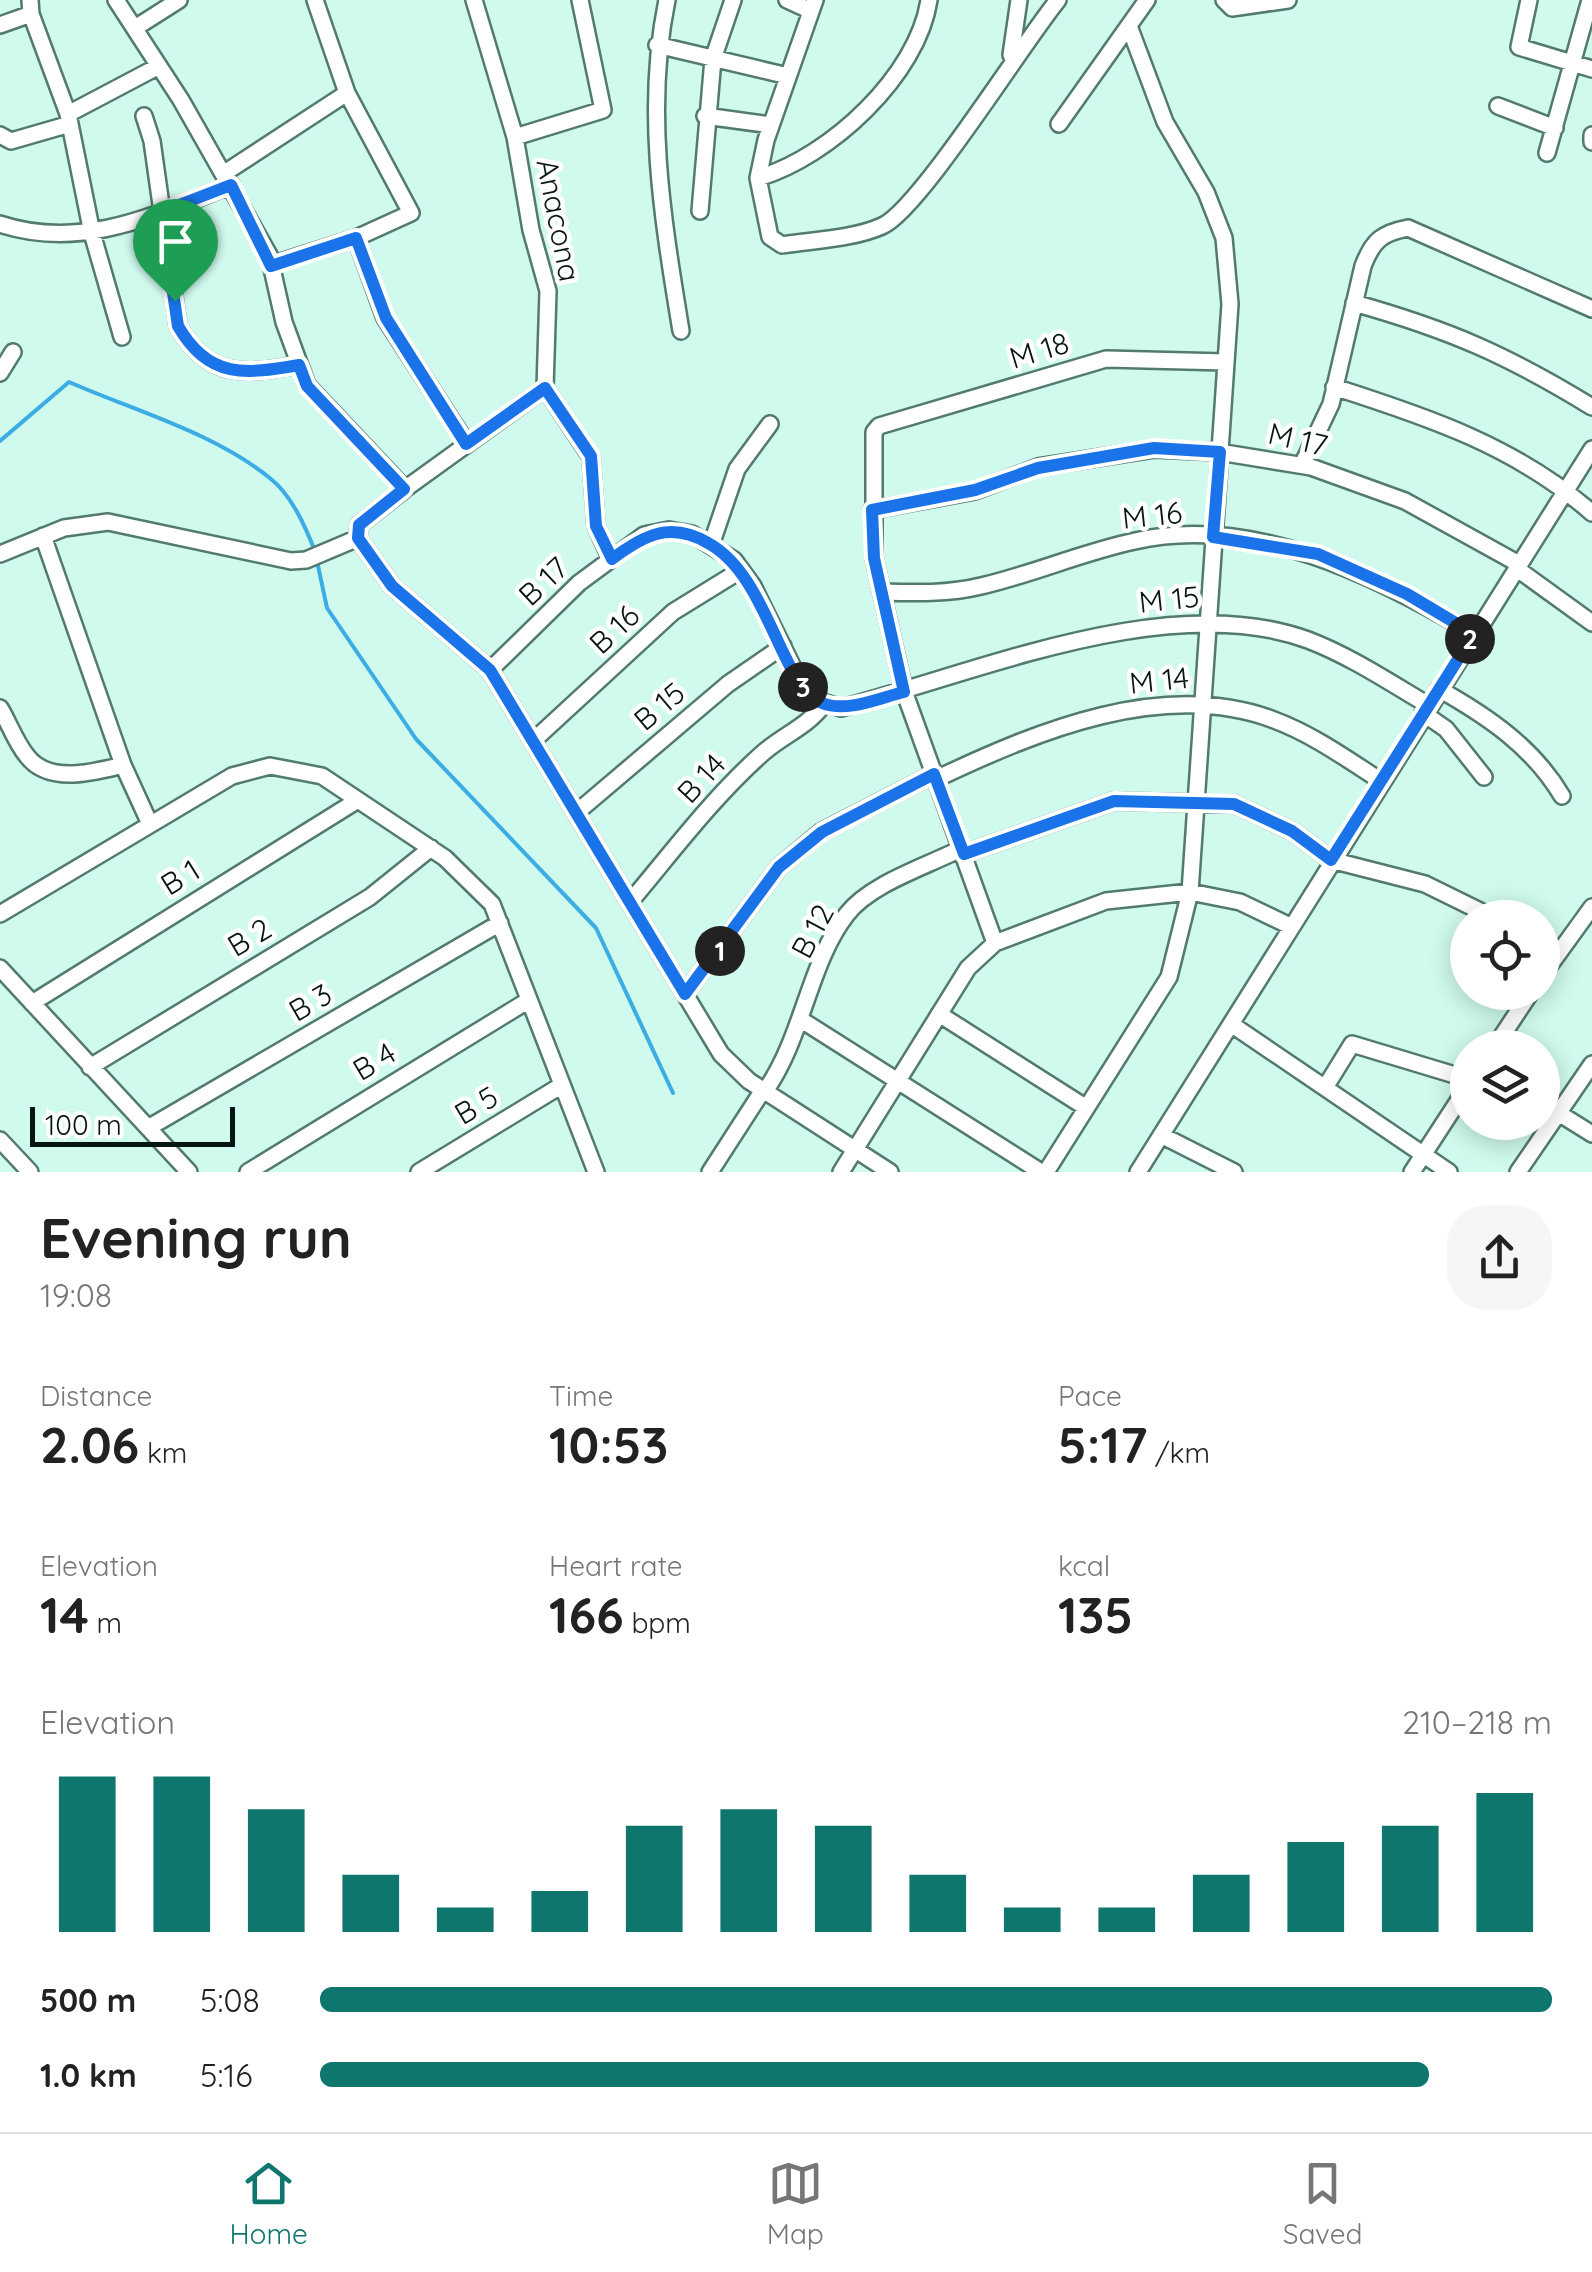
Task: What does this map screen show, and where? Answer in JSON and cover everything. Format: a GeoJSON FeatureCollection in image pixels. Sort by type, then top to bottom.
{"type":"FeatureCollection","features":[{"type":"Feature","properties":{"kind":"street"},"geometry":{"type":"LineString","coordinates":[[116,0],[227,180],[271,266],[307,386],[404,489]]}},
{"type":"Feature","properties":{"kind":"street"},"geometry":{"type":"LineString","coordinates":[[134,28],[178,0]]}},
{"type":"Feature","properties":{"kind":"street"},"geometry":{"type":"LineString","coordinates":[[271,266],[356,238],[411,212],[347,93],[315,0]]}},
{"type":"Feature","properties":{"kind":"street","name":"Anacona"},"geometry":{"type":"LineString","coordinates":[[474,0],[515,137],[531,230],[548,291],[545,388]]}},
{"type":"Feature","properties":{"kind":"street"},"geometry":{"type":"LineString","coordinates":[[515,137],[603,110],[580,0]]}},
{"type":"Feature","properties":{"kind":"street"},"geometry":{"type":"LineString","coordinates":[[666,0],[658,45],[657,184],[681,331]]}},
{"type":"Feature","properties":{"kind":"street"},"geometry":{"type":"LineString","coordinates":[[700,211],[705,116],[714,55],[733,0]]}},
{"type":"Feature","properties":{"kind":"street"},"geometry":{"type":"LineString","coordinates":[[787,0],[813,6],[771,126],[758,178],[770,237],[782,246],[882,226],[910,206],[1010,61],[1058,0]]}},
{"type":"Feature","properties":{"kind":"street"},"geometry":{"type":"LineString","coordinates":[[758,178],[802,160],[880,96],[915,51],[929,0]]}},
{"type":"Feature","properties":{"kind":"street"},"geometry":{"type":"LineString","coordinates":[[1010,61],[1019,0]]}},
{"type":"Feature","properties":{"kind":"street"},"geometry":{"type":"LineString","coordinates":[[1059,124],[1147,0]]}},
{"type":"Feature","properties":{"kind":"street"},"geometry":{"type":"LineString","coordinates":[[1224,0],[1232,8],[1288,0]]}},
{"type":"Feature","properties":{"kind":"street"},"geometry":{"type":"LineString","coordinates":[[1530,0],[1520,48],[1592,69]]}},
{"type":"Feature","properties":{"kind":"street"},"geometry":{"type":"LineString","coordinates":[[1547,153],[1590,0]]}},
{"type":"Feature","properties":{"kind":"street"},"geometry":{"type":"LineString","coordinates":[[0,25],[30,7],[69,119],[92,233],[122,337]]}},
{"type":"Feature","properties":{"kind":"street"},"geometry":{"type":"LineString","coordinates":[[803,1021],[1044,1172],[1169,977],[1190,892],[1230,304],[1224,238],[1206,192],[1166,122],[1129,26]]}},
{"type":"Feature","properties":{"kind":"street"},"geometry":{"type":"LineString","coordinates":[[658,45],[714,55],[788,76]]}},
{"type":"Feature","properties":{"kind":"street"},"geometry":{"type":"LineString","coordinates":[[0,134],[11,140],[69,119],[159,66]]}},
{"type":"Feature","properties":{"kind":"street"},"geometry":{"type":"LineString","coordinates":[[0,224],[46,234],[92,233],[161,212],[227,180],[347,93]]}},
{"type":"Feature","properties":{"kind":"street"},"geometry":{"type":"LineString","coordinates":[[1498,106],[1555,128]]}},
{"type":"Feature","properties":{"kind":"street"},"geometry":{"type":"LineString","coordinates":[[144,116],[152,141],[178,326],[185,338],[225,371],[250,373],[299,365]]}},
{"type":"Feature","properties":{"kind":"street"},"geometry":{"type":"LineString","coordinates":[[705,116],[771,126]]}},
{"type":"Feature","properties":{"kind":"street"},"geometry":{"type":"LineString","coordinates":[[1592,134],[1592,142]]}},
{"type":"Feature","properties":{"kind":"street"},"geometry":{"type":"LineString","coordinates":[[1302,465],[1334,387],[1370,248],[1383,233],[1408,228],[1592,310]]}},
{"type":"Feature","properties":{"kind":"street"},"geometry":{"type":"LineString","coordinates":[[356,238],[386,318],[466,444]]}},
{"type":"Feature","properties":{"kind":"street"},"geometry":{"type":"LineString","coordinates":[[1354,302],[1459,335],[1510,357],[1592,407]]}},
{"type":"Feature","properties":{"kind":"street"},"geometry":{"type":"LineString","coordinates":[[0,373],[13,352]]}},
{"type":"Feature","properties":{"kind":"street","name":"M 18"},"geometry":{"type":"LineString","coordinates":[[872,510],[874,432],[879,426],[1106,359],[1226,362]]}},
{"type":"Feature","properties":{"kind":"street"},"geometry":{"type":"LineString","coordinates":[[1334,387],[1450,424],[1566,490],[1592,513]]}},
{"type":"Feature","properties":{"kind":"street"},"geometry":{"type":"LineString","coordinates":[[612,559],[596,526],[591,456],[545,388],[359,525],[358,538],[392,586],[490,670],[721,1054],[764,1091],[890,1172]]}},
{"type":"Feature","properties":{"kind":"street"},"geometry":{"type":"LineString","coordinates":[[712,544],[737,469],[770,424]]}},
{"type":"Feature","properties":{"kind":"street","name":"M 17"},"geometry":{"type":"LineString","coordinates":[[872,510],[975,490],[1038,468],[1154,448],[1220,452],[1302,465],[1405,501],[1517,566],[1592,623]]}},
{"type":"Feature","properties":{"kind":"street"},"geometry":{"type":"LineString","coordinates":[[1138,1172],[1592,449]]}},
{"type":"Feature","properties":{"kind":"street"},"geometry":{"type":"LineString","coordinates":[[872,510],[874,558],[904,692],[995,942]]}},
{"type":"Feature","properties":{"kind":"street"},"geometry":{"type":"LineString","coordinates":[[0,554],[43,536],[108,522],[291,561],[306,560],[358,538]]}},
{"type":"Feature","properties":{"kind":"street","name":"B 17"},"geometry":{"type":"LineString","coordinates":[[490,670],[579,583],[644,535],[669,530],[692,534],[712,544],[741,570],[801,684],[824,704]]}},
{"type":"Feature","properties":{"kind":"street"},"geometry":{"type":"LineString","coordinates":[[43,536],[123,765],[150,824]]}},
{"type":"Feature","properties":{"kind":"street","name":"M 16"},"geometry":{"type":"LineString","coordinates":[[882,592],[979,587],[1140,539],[1213,537],[1318,554],[1407,594],[1474,634]]}},
{"type":"Feature","properties":{"kind":"street","name":"B 16"},"geometry":{"type":"LineString","coordinates":[[532,742],[673,612],[741,570]]}},
{"type":"Feature","properties":{"kind":"street","name":"M 15"},"geometry":{"type":"LineString","coordinates":[[904,692],[1090,638],[1207,620],[1304,639],[1426,709],[1484,777]]}},
{"type":"Feature","properties":{"kind":"street","name":"B 15"},"geometry":{"type":"LineString","coordinates":[[576,813],[728,684],[782,646]]}},
{"type":"Feature","properties":{"kind":"street"},"geometry":{"type":"LineString","coordinates":[[1439,688],[1502,728],[1548,775],[1562,796]]}},
{"type":"Feature","properties":{"kind":"street"},"geometry":{"type":"LineString","coordinates":[[824,704],[841,708],[904,692]]}},
{"type":"Feature","properties":{"kind":"street","name":"M 14"},"geometry":{"type":"LineString","coordinates":[[685,994],[779,867],[822,832],[935,776],[1139,706],[1202,702],[1274,720],[1381,780]]}},
{"type":"Feature","properties":{"kind":"street","name":"B 14"},"geometry":{"type":"LineString","coordinates":[[630,902],[712,804],[767,750],[809,724],[824,704]]}},
{"type":"Feature","properties":{"kind":"street"},"geometry":{"type":"LineString","coordinates":[[0,708],[25,754],[43,768],[77,774],[123,765]]}},
{"type":"Feature","properties":{"kind":"street"},"geometry":{"type":"LineString","coordinates":[[0,914],[232,776],[270,766],[322,776],[430,848],[492,904],[592,1170]]}},
{"type":"Feature","properties":{"kind":"street","name":"B 1"},"geometry":{"type":"LineString","coordinates":[[32,1003],[358,800]]}},
{"type":"Feature","properties":{"kind":"street","name":"B 12"},"geometry":{"type":"LineString","coordinates":[[710,1172],[764,1091],[803,1021],[822,960],[848,912],[880,891],[963,851],[1114,801],[1234,804],[1292,831],[1331,860]]}},
{"type":"Feature","properties":{"kind":"street","name":"B 2"},"geometry":{"type":"LineString","coordinates":[[90,1067],[370,897],[430,848]]}},
{"type":"Feature","properties":{"kind":"street"},"geometry":{"type":"LineString","coordinates":[[1331,860],[1425,884],[1458,900]]}},
{"type":"Feature","properties":{"kind":"street"},"geometry":{"type":"LineString","coordinates":[[841,1172],[968,968],[995,942],[1106,901],[1190,892],[1240,902],[1290,926]]}},
{"type":"Feature","properties":{"kind":"street"},"geometry":{"type":"LineString","coordinates":[[1560,951],[1592,907]]}},
{"type":"Feature","properties":{"kind":"street","name":"B 3"},"geometry":{"type":"LineString","coordinates":[[148,1128],[500,923]]}},
{"type":"Feature","properties":{"kind":"street"},"geometry":{"type":"LineString","coordinates":[[0,968],[188,1172]]}},
{"type":"Feature","properties":{"kind":"street","name":"B 4"},"geometry":{"type":"LineString","coordinates":[[248,1172],[529,1000]]}},
{"type":"Feature","properties":{"kind":"street"},"geometry":{"type":"LineString","coordinates":[[939,1014],[1085,1107]]}},
{"type":"Feature","properties":{"kind":"street"},"geometry":{"type":"LineString","coordinates":[[1231,1024],[1449,1172]]}},
{"type":"Feature","properties":{"kind":"street"},"geometry":{"type":"LineString","coordinates":[[1326,1086],[1352,1044],[1450,1077]]}},
{"type":"Feature","properties":{"kind":"street"},"geometry":{"type":"LineString","coordinates":[[1592,1064],[1560,1114],[1592,1134]]}},
{"type":"Feature","properties":{"kind":"street","name":"B 5"},"geometry":{"type":"LineString","coordinates":[[419,1172],[562,1085]]}},
{"type":"Feature","properties":{"kind":"street"},"geometry":{"type":"LineString","coordinates":[[1412,1172],[1450,1114]]}},
{"type":"Feature","properties":{"kind":"street"},"geometry":{"type":"LineString","coordinates":[[1161,1135],[1234,1172]]}},
{"type":"Feature","properties":{"kind":"street"},"geometry":{"type":"LineString","coordinates":[[0,1140],[30,1172]]}},
{"type":"Feature","properties":{"kind":"street"},"geometry":{"type":"LineString","coordinates":[[1518,1172],[1541,1140]]}},
{"type":"Feature","properties":{"kind":"waterway"},"geometry":{"type":"LineString","coordinates":[[0,441],[69,382],[174,424],[249,463],[285,494],[315,551]]}},
{"type":"Feature","properties":{"kind":"waterway"},"geometry":{"type":"LineString","coordinates":[[317,561],[327,608],[416,739],[596,928],[673,1093]]}},
{"type":"Feature","properties":{"kind":"route"},"geometry":{"type":"LineString","coordinates":[[231,185],[271,266],[356,238],[386,318],[466,444],[545,388],[591,456],[596,526],[612,559],[644,535],[669,530],[692,534],[718,548],[734,560],[753,586],[801,684],[811,698],[824,704],[841,708],[904,692],[874,558],[872,510],[975,490],[1038,468],[1154,448],[1220,452],[1213,537],[1318,554],[1407,594],[1474,634],[1331,860],[1292,831],[1234,804],[1114,801],[964,854],[934,774],[864,806],[822,832],[779,867],[685,994],[490,670],[392,586],[358,538],[359,525],[368,515],[404,489],[307,386],[299,365],[238,374],[225,371],[185,338],[178,326],[175,301],[161,212],[231,185]]}}]}
